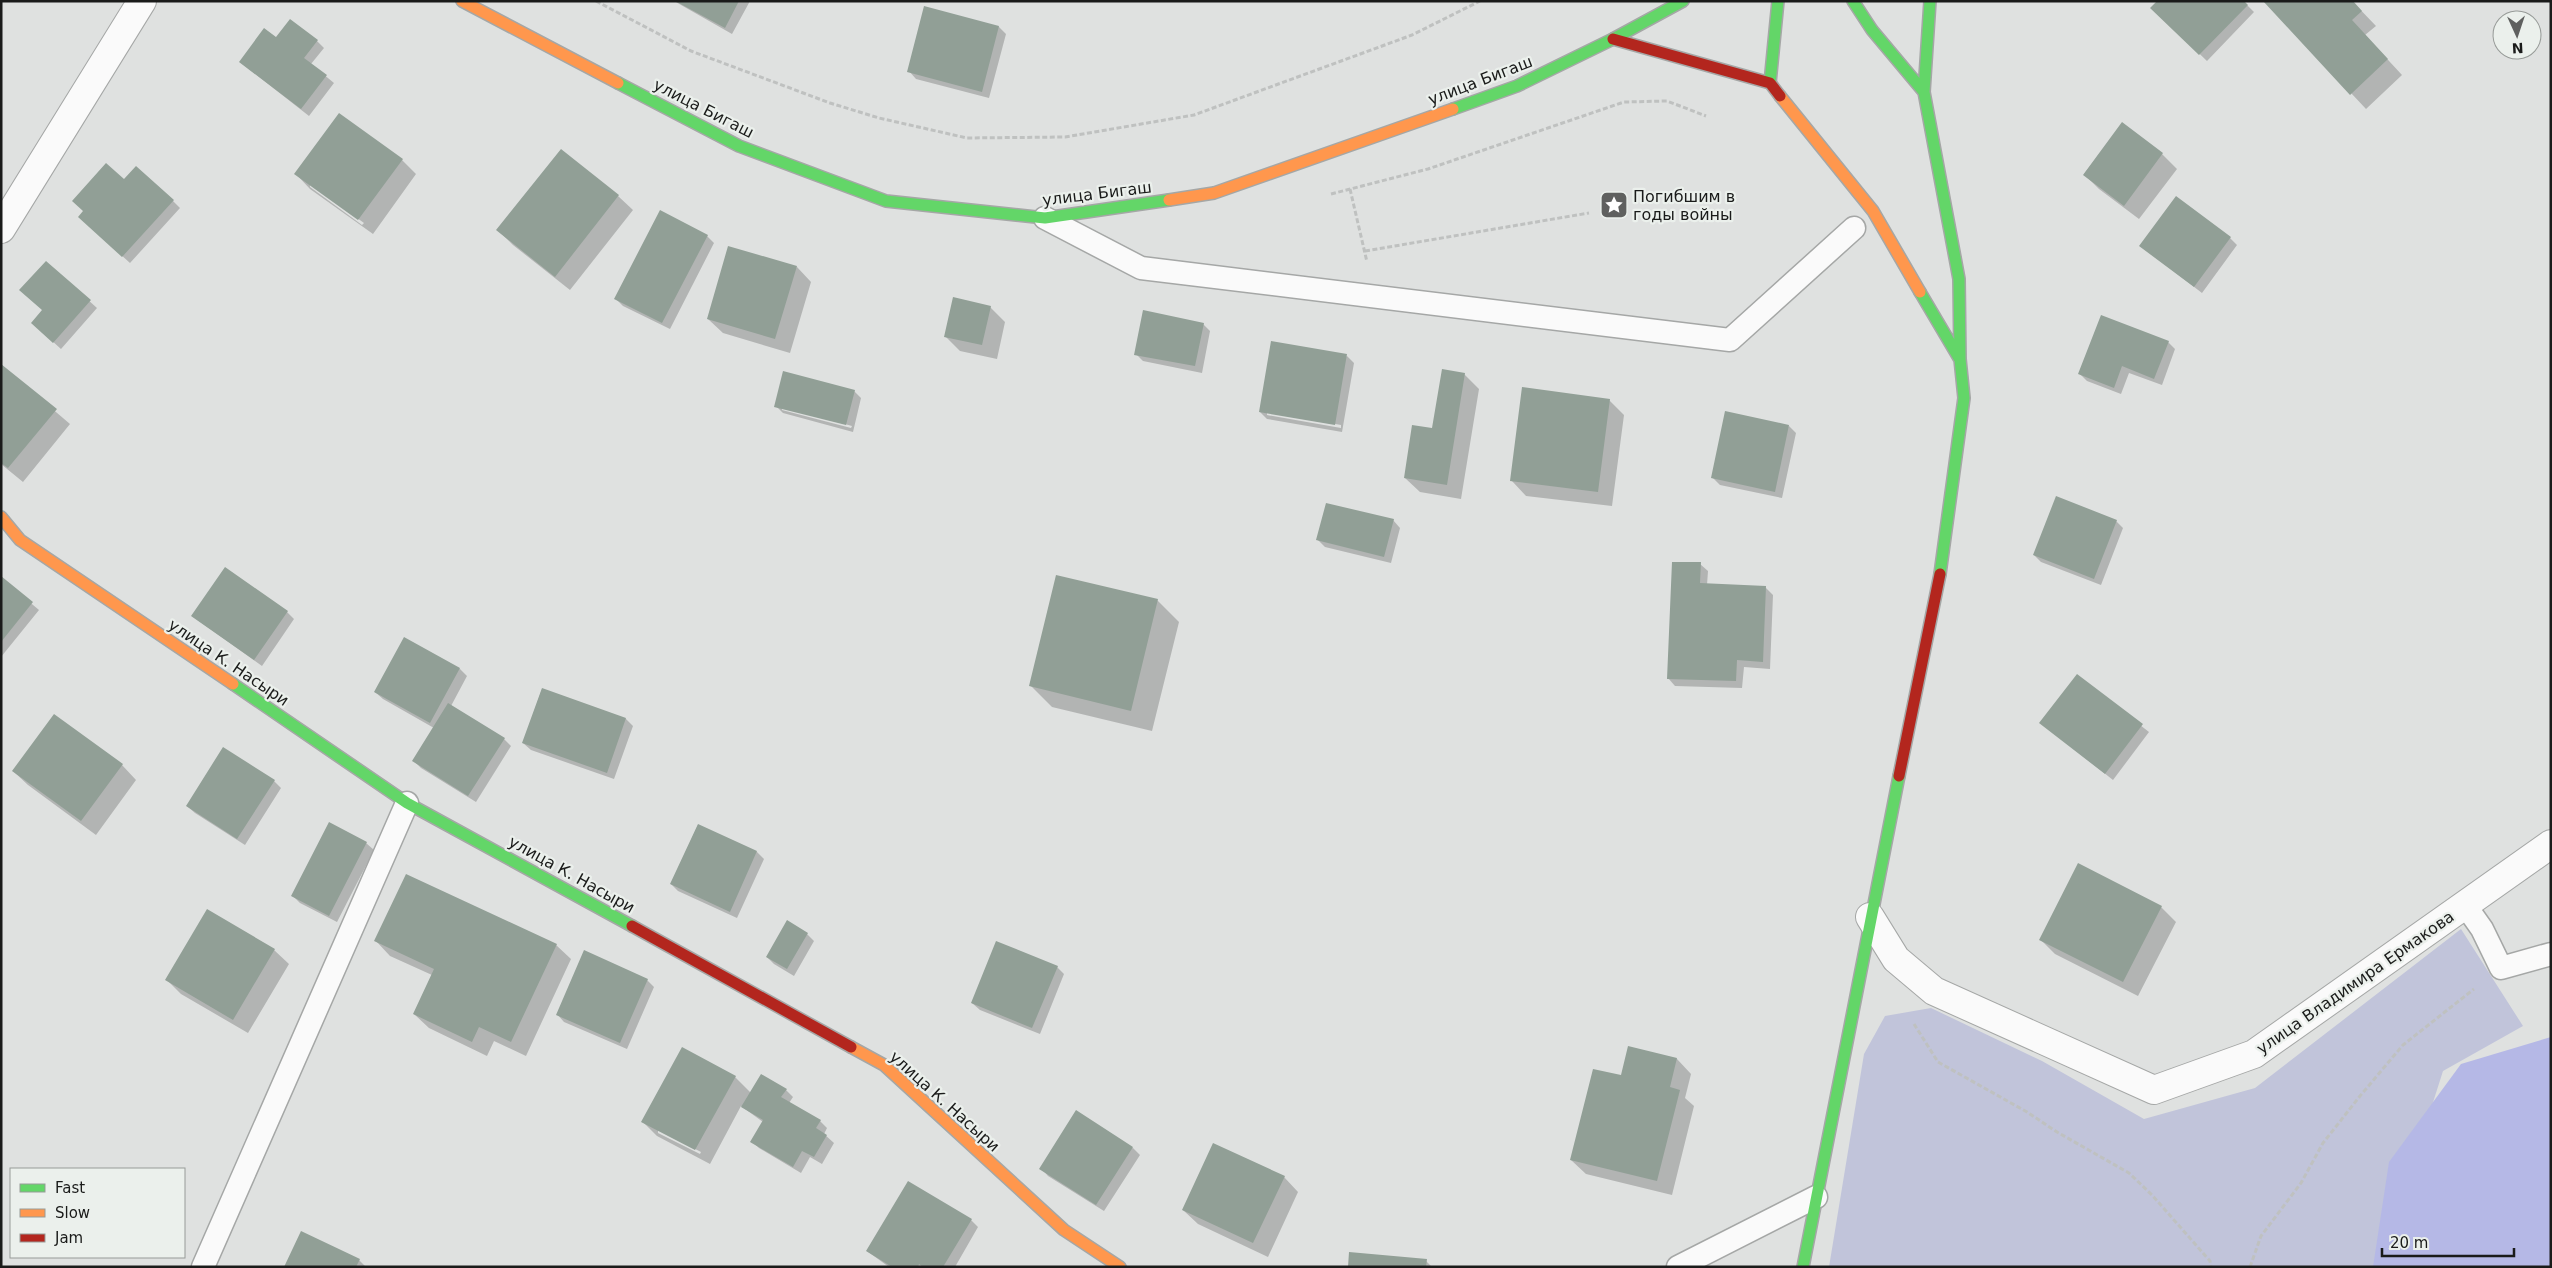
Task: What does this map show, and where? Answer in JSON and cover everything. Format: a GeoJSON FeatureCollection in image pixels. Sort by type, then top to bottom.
{"type":"FeatureCollection","features":[{"type":"Feature","properties":{"kind":"street"},"geometry":{"type":"LineString","coordinates":[[1,229],[142,1]]}},
{"type":"Feature","properties":{"kind":"street","name":"улица Бигаш"},"geometry":{"type":"LineString","coordinates":[[462,1],[739,146],[886,201],[1044,218],[1214,193],[1517,86],[1613,39],[1683,1]]}},
{"type":"Feature","properties":{"kind":"street"},"geometry":{"type":"LineString","coordinates":[[1770,83],[1778,1]]}},
{"type":"Feature","properties":{"kind":"street"},"geometry":{"type":"LineString","coordinates":[[1853,1],[1872,30],[1924,92]]}},
{"type":"Feature","properties":{"kind":"street"},"geometry":{"type":"LineString","coordinates":[[1803,1267],[1870,917],[1938,588],[1964,398],[1960,359],[1960,280],[1924,92],[1930,1]]}},
{"type":"Feature","properties":{"kind":"street"},"geometry":{"type":"LineString","coordinates":[[1613,39],[1770,83],[1873,211],[1960,359]]}},
{"type":"Feature","properties":{"kind":"street","name":"улица К. Насыри"},"geometry":{"type":"LineString","coordinates":[[1,516],[20,540],[407,803],[884,1065],[1064,1230],[1120,1267]]}},
{"type":"Feature","properties":{"kind":"street","name":"улица Владимира Ермакова"},"geometry":{"type":"LineString","coordinates":[[1870,917],[1896,959],[1934,991],[2154,1090],[2254,1054],[2551,844]]}},
{"type":"Feature","properties":{"kind":"lane"},"geometry":{"type":"LineString","coordinates":[[1044,218],[1141,268],[1730,340],[1854,228]]}},
{"type":"Feature","properties":{"kind":"lane"},"geometry":{"type":"LineString","coordinates":[[203,1267],[407,803]]}},
{"type":"Feature","properties":{"kind":"lane"},"geometry":{"type":"LineString","coordinates":[[2465,905],[2482,929],[2501,968],[2551,954]]}},
{"type":"Feature","properties":{"kind":"lane"},"geometry":{"type":"LineString","coordinates":[[1678,1267],[1816,1198]]}},
{"type":"Feature","properties":{"kind":"path"},"geometry":{"type":"LineString","coordinates":[[596,1],[691,51],[830,103],[879,118],[967,138],[1066,137],[1194,115],[1412,35],[1480,1]]}},
{"type":"Feature","properties":{"kind":"path"},"geometry":{"type":"LineString","coordinates":[[1350,189],[1375,296]]}},
{"type":"Feature","properties":{"kind":"path"},"geometry":{"type":"LineString","coordinates":[[1365,251],[1589,213]]}},
{"type":"Feature","properties":{"kind":"path"},"geometry":{"type":"LineString","coordinates":[[1901,964],[1914,1026],[1938,1062],[2129,1173],[2152,1195],[2210,1261],[2211,1267]]}},
{"type":"Feature","properties":{"kind":"path"},"geometry":{"type":"LineString","coordinates":[[2250,1267],[2261,1236],[2301,1183],[2323,1144],[2360,1096],[2403,1045],[2501,968]]}},
{"type":"Feature","properties":{"kind":"shaded area"},"geometry":{"type":"Polygon","coordinates":[[[2461,929],[2523,1026],[2443,1071],[2405,1190],[2398,1267],[1829,1267],[1864,1054],[1885,1016],[1931,1008],[2042,1061],[2144,1119],[2255,1088],[2461,929]]]}},
{"type":"Feature","properties":{"kind":"water"},"geometry":{"type":"Polygon","coordinates":[[[2551,1037],[2551,1267],[2373,1267],[2389,1162],[2461,1064],[2551,1037]]]}},
{"type":"Feature","properties":{"kind":"building"},"geometry":{"type":"Polygon","coordinates":[[[675,1],[739,1],[725,28],[675,1]]]}},
{"type":"Feature","properties":{"kind":"building"},"geometry":{"type":"Polygon","coordinates":[[[2157,1],[2244,1],[2248,5],[2199,55],[2150,8],[2157,1]]]}},
{"type":"Feature","properties":{"kind":"building"},"geometry":{"type":"Polygon","coordinates":[[[2263,1],[2353,1],[2362,11],[2352,20],[2388,59],[2350,95],[2263,1]]]}},
{"type":"Feature","properties":{"kind":"building"},"geometry":{"type":"Polygon","coordinates":[[[924,6],[999,26],[982,92],[907,72],[924,6]]]}},
{"type":"Feature","properties":{"kind":"building"},"geometry":{"type":"Polygon","coordinates":[[[290,19],[318,40],[304,58],[327,75],[301,109],[239,62],[264,28],[276,37],[290,19]]]}},
{"type":"Feature","properties":{"kind":"building"},"geometry":{"type":"Polygon","coordinates":[[[339,113],[403,159],[358,220],[294,174],[339,113]]]}},
{"type":"Feature","properties":{"kind":"building"},"geometry":{"type":"Polygon","coordinates":[[[2122,122],[2163,153],[2124,206],[2083,175],[2122,122]]]}},
{"type":"Feature","properties":{"kind":"building"},"geometry":{"type":"Polygon","coordinates":[[[561,149],[619,195],[555,277],[496,230],[561,149]]]}},
{"type":"Feature","properties":{"kind":"building"},"geometry":{"type":"Polygon","coordinates":[[[106,163],[124,179],[136,166],[174,200],[122,257],[78,217],[83,211],[72,201],[106,163]]]}},
{"type":"Feature","properties":{"kind":"building"},"geometry":{"type":"Polygon","coordinates":[[[2176,196],[2231,237],[2194,287],[2139,246],[2176,196]]]}},
{"type":"Feature","properties":{"kind":"building"},"geometry":{"type":"Polygon","coordinates":[[[660,210],[708,235],[662,323],[614,299],[660,210]]]}},
{"type":"Feature","properties":{"kind":"building"},"geometry":{"type":"Polygon","coordinates":[[[728,246],[797,266],[775,339],[707,319],[728,246]]]}},
{"type":"Feature","properties":{"kind":"building"},"geometry":{"type":"Polygon","coordinates":[[[46,261],[91,300],[53,343],[31,323],[42,310],[19,290],[46,261]]]}},
{"type":"Feature","properties":{"kind":"building"},"geometry":{"type":"Polygon","coordinates":[[[953,297],[991,306],[982,345],[944,337],[953,297]]]}},
{"type":"Feature","properties":{"kind":"building"},"geometry":{"type":"Polygon","coordinates":[[[1143,310],[1204,323],[1195,366],[1134,355],[1143,310]]]}},
{"type":"Feature","properties":{"kind":"building"},"geometry":{"type":"Polygon","coordinates":[[[2101,315],[2169,341],[2154,379],[2122,366],[2114,388],[2078,374],[2101,315]]]}},
{"type":"Feature","properties":{"kind":"building"},"geometry":{"type":"Polygon","coordinates":[[[1271,341],[1347,354],[1335,425],[1259,412],[1271,341]]]}},
{"type":"Feature","properties":{"kind":"building"},"geometry":{"type":"Polygon","coordinates":[[[1,364],[57,409],[8,468],[1,463],[1,364]]]}},
{"type":"Feature","properties":{"kind":"building"},"geometry":{"type":"Polygon","coordinates":[[[1442,369],[1465,373],[1447,485],[1404,478],[1412,425],[1432,428],[1442,369]]]}},
{"type":"Feature","properties":{"kind":"building"},"geometry":{"type":"Polygon","coordinates":[[[783,371],[855,390],[846,425],[774,407],[783,371]]]}},
{"type":"Feature","properties":{"kind":"building"},"geometry":{"type":"Polygon","coordinates":[[[1522,387],[1610,399],[1598,492],[1510,481],[1522,387]]]}},
{"type":"Feature","properties":{"kind":"building"},"geometry":{"type":"Polygon","coordinates":[[[1725,411],[1789,425],[1775,492],[1711,478],[1725,411]]]}},
{"type":"Feature","properties":{"kind":"building"},"geometry":{"type":"Polygon","coordinates":[[[2056,496],[2117,520],[2094,579],[2033,555],[2056,496]]]}},
{"type":"Feature","properties":{"kind":"building"},"geometry":{"type":"Polygon","coordinates":[[[1326,503],[1394,519],[1384,557],[1316,540],[1326,503]]]}},
{"type":"Feature","properties":{"kind":"building"},"geometry":{"type":"Polygon","coordinates":[[[1672,562],[1701,562],[1700,583],[1766,586],[1763,662],[1737,660],[1736,681],[1667,679],[1672,562]]]}},
{"type":"Feature","properties":{"kind":"building"},"geometry":{"type":"Polygon","coordinates":[[[225,567],[288,611],[254,660],[191,616],[225,567]]]}},
{"type":"Feature","properties":{"kind":"building"},"geometry":{"type":"Polygon","coordinates":[[[1056,575],[1158,599],[1131,711],[1029,686],[1056,575]]]}},
{"type":"Feature","properties":{"kind":"building"},"geometry":{"type":"Polygon","coordinates":[[[1,576],[33,602],[1,642],[1,576]]]}},
{"type":"Feature","properties":{"kind":"building"},"geometry":{"type":"Polygon","coordinates":[[[404,637],[460,668],[430,723],[374,692],[404,637]]]}},
{"type":"Feature","properties":{"kind":"building"},"geometry":{"type":"Polygon","coordinates":[[[2077,674],[2143,724],[2105,774],[2039,723],[2077,674]]]}},
{"type":"Feature","properties":{"kind":"building"},"geometry":{"type":"Polygon","coordinates":[[[542,688],[626,718],[607,773],[522,743],[542,688]]]}},
{"type":"Feature","properties":{"kind":"building"},"geometry":{"type":"Polygon","coordinates":[[[448,703],[505,738],[468,796],[412,761],[448,703]]]}},
{"type":"Feature","properties":{"kind":"building"},"geometry":{"type":"Polygon","coordinates":[[[54,714],[123,764],[81,821],[12,771],[54,714]]]}},
{"type":"Feature","properties":{"kind":"building"},"geometry":{"type":"Polygon","coordinates":[[[223,747],[275,780],[237,839],[186,806],[223,747]]]}},
{"type":"Feature","properties":{"kind":"building"},"geometry":{"type":"Polygon","coordinates":[[[329,822],[367,842],[329,916],[291,896],[329,822]]]}},
{"type":"Feature","properties":{"kind":"building"},"geometry":{"type":"Polygon","coordinates":[[[698,824],[757,851],[730,912],[670,884],[698,824]]]}},
{"type":"Feature","properties":{"kind":"building"},"geometry":{"type":"Polygon","coordinates":[[[2078,863],[2162,906],[2123,982],[2039,940],[2078,863]]]}},
{"type":"Feature","properties":{"kind":"building"},"geometry":{"type":"Polygon","coordinates":[[[406,874],[557,944],[511,1042],[479,1027],[472,1042],[413,1014],[434,969],[374,941],[406,874]]]}},
{"type":"Feature","properties":{"kind":"building"},"geometry":{"type":"Polygon","coordinates":[[[207,909],[275,949],[233,1020],[165,980],[207,909]]]}},
{"type":"Feature","properties":{"kind":"building"},"geometry":{"type":"Polygon","coordinates":[[[787,920],[808,933],[787,969],[766,957],[787,920]]]}},
{"type":"Feature","properties":{"kind":"building"},"geometry":{"type":"Polygon","coordinates":[[[996,941],[1058,966],[1032,1028],[971,1003],[996,941]]]}},
{"type":"Feature","properties":{"kind":"building"},"geometry":{"type":"Polygon","coordinates":[[[584,950],[648,979],[620,1043],[556,1015],[584,950]]]}},
{"type":"Feature","properties":{"kind":"building"},"geometry":{"type":"Polygon","coordinates":[[[1628,1046],[1677,1058],[1670,1087],[1680,1090],[1657,1181],[1570,1160],[1593,1069],[1621,1075],[1628,1046]]]}},
{"type":"Feature","properties":{"kind":"building"},"geometry":{"type":"Polygon","coordinates":[[[682,1047],[736,1076],[695,1150],[641,1122],[682,1047]]]}},
{"type":"Feature","properties":{"kind":"building"},"geometry":{"type":"Polygon","coordinates":[[[761,1074],[787,1089],[781,1097],[821,1120],[816,1128],[827,1135],[814,1157],[802,1151],[793,1167],[750,1142],[763,1120],[741,1107],[761,1074]]]}},
{"type":"Feature","properties":{"kind":"building"},"geometry":{"type":"Polygon","coordinates":[[[1076,1110],[1133,1147],[1096,1205],[1039,1169],[1076,1110]]]}},
{"type":"Feature","properties":{"kind":"building"},"geometry":{"type":"Polygon","coordinates":[[[1213,1143],[1285,1176],[1253,1243],[1182,1210],[1213,1143]]]}},
{"type":"Feature","properties":{"kind":"building"},"geometry":{"type":"Polygon","coordinates":[[[908,1181],[972,1219],[943,1267],[923,1267],[919,1264],[918,1267],[892,1267],[866,1251],[908,1181]]]}},
{"type":"Feature","properties":{"kind":"building"},"geometry":{"type":"Polygon","coordinates":[[[301,1231],[360,1259],[356,1267],[284,1267],[301,1231]]]}},
{"type":"Feature","properties":{"kind":"building"},"geometry":{"type":"Polygon","coordinates":[[[1349,1252],[1427,1259],[1426,1267],[1348,1267],[1349,1252]]]}},
{"type":"Feature","properties":{"kind":"traffic: fast"},"geometry":{"type":"LineString","coordinates":[[1453,109],[1517,86],[1613,39],[1683,1]]}},
{"type":"Feature","properties":{"kind":"traffic: fast"},"geometry":{"type":"LineString","coordinates":[[1770,83],[1778,1]]}},
{"type":"Feature","properties":{"kind":"traffic: fast"},"geometry":{"type":"LineString","coordinates":[[1853,1],[1872,30],[1924,92],[1959,279],[1960,359],[1964,398],[1940,574]]}},
{"type":"Feature","properties":{"kind":"traffic: fast"},"geometry":{"type":"LineString","coordinates":[[1924,92],[1930,1]]}},
{"type":"Feature","properties":{"kind":"traffic: fast"},"geometry":{"type":"LineString","coordinates":[[618,83],[739,146],[886,201],[1045,218],[1169,200]]}},
{"type":"Feature","properties":{"kind":"traffic: fast"},"geometry":{"type":"LineString","coordinates":[[1920,292],[1959,358]]}},
{"type":"Feature","properties":{"kind":"traffic: fast"},"geometry":{"type":"LineString","coordinates":[[233,684],[407,803],[632,926]]}},
{"type":"Feature","properties":{"kind":"traffic: fast"},"geometry":{"type":"LineString","coordinates":[[1803,1267],[1899,776]]}},
{"type":"Feature","properties":{"kind":"traffic: slow"},"geometry":{"type":"LineString","coordinates":[[462,1],[618,83]]}},
{"type":"Feature","properties":{"kind":"traffic: slow"},"geometry":{"type":"LineString","coordinates":[[1780,96],[1873,211],[1920,292]]}},
{"type":"Feature","properties":{"kind":"traffic: slow"},"geometry":{"type":"LineString","coordinates":[[1169,200],[1214,193],[1453,109]]}},
{"type":"Feature","properties":{"kind":"traffic: slow"},"geometry":{"type":"LineString","coordinates":[[1,517],[20,540],[233,684]]}},
{"type":"Feature","properties":{"kind":"traffic: slow"},"geometry":{"type":"LineString","coordinates":[[851,1047],[884,1065],[1064,1230],[1120,1267]]}},
{"type":"Feature","properties":{"kind":"traffic: jam"},"geometry":{"type":"LineString","coordinates":[[1613,39],[1770,83],[1780,96]]}},
{"type":"Feature","properties":{"kind":"traffic: jam"},"geometry":{"type":"LineString","coordinates":[[1899,776],[1940,574]]}},
{"type":"Feature","properties":{"kind":"traffic: jam"},"geometry":{"type":"LineString","coordinates":[[632,926],[851,1047]]}},
{"type":"Feature","properties":{"kind":"place","name":"Погибшим в годы войны"},"geometry":{"type":"Point","coordinates":[1614,205]}}]}
